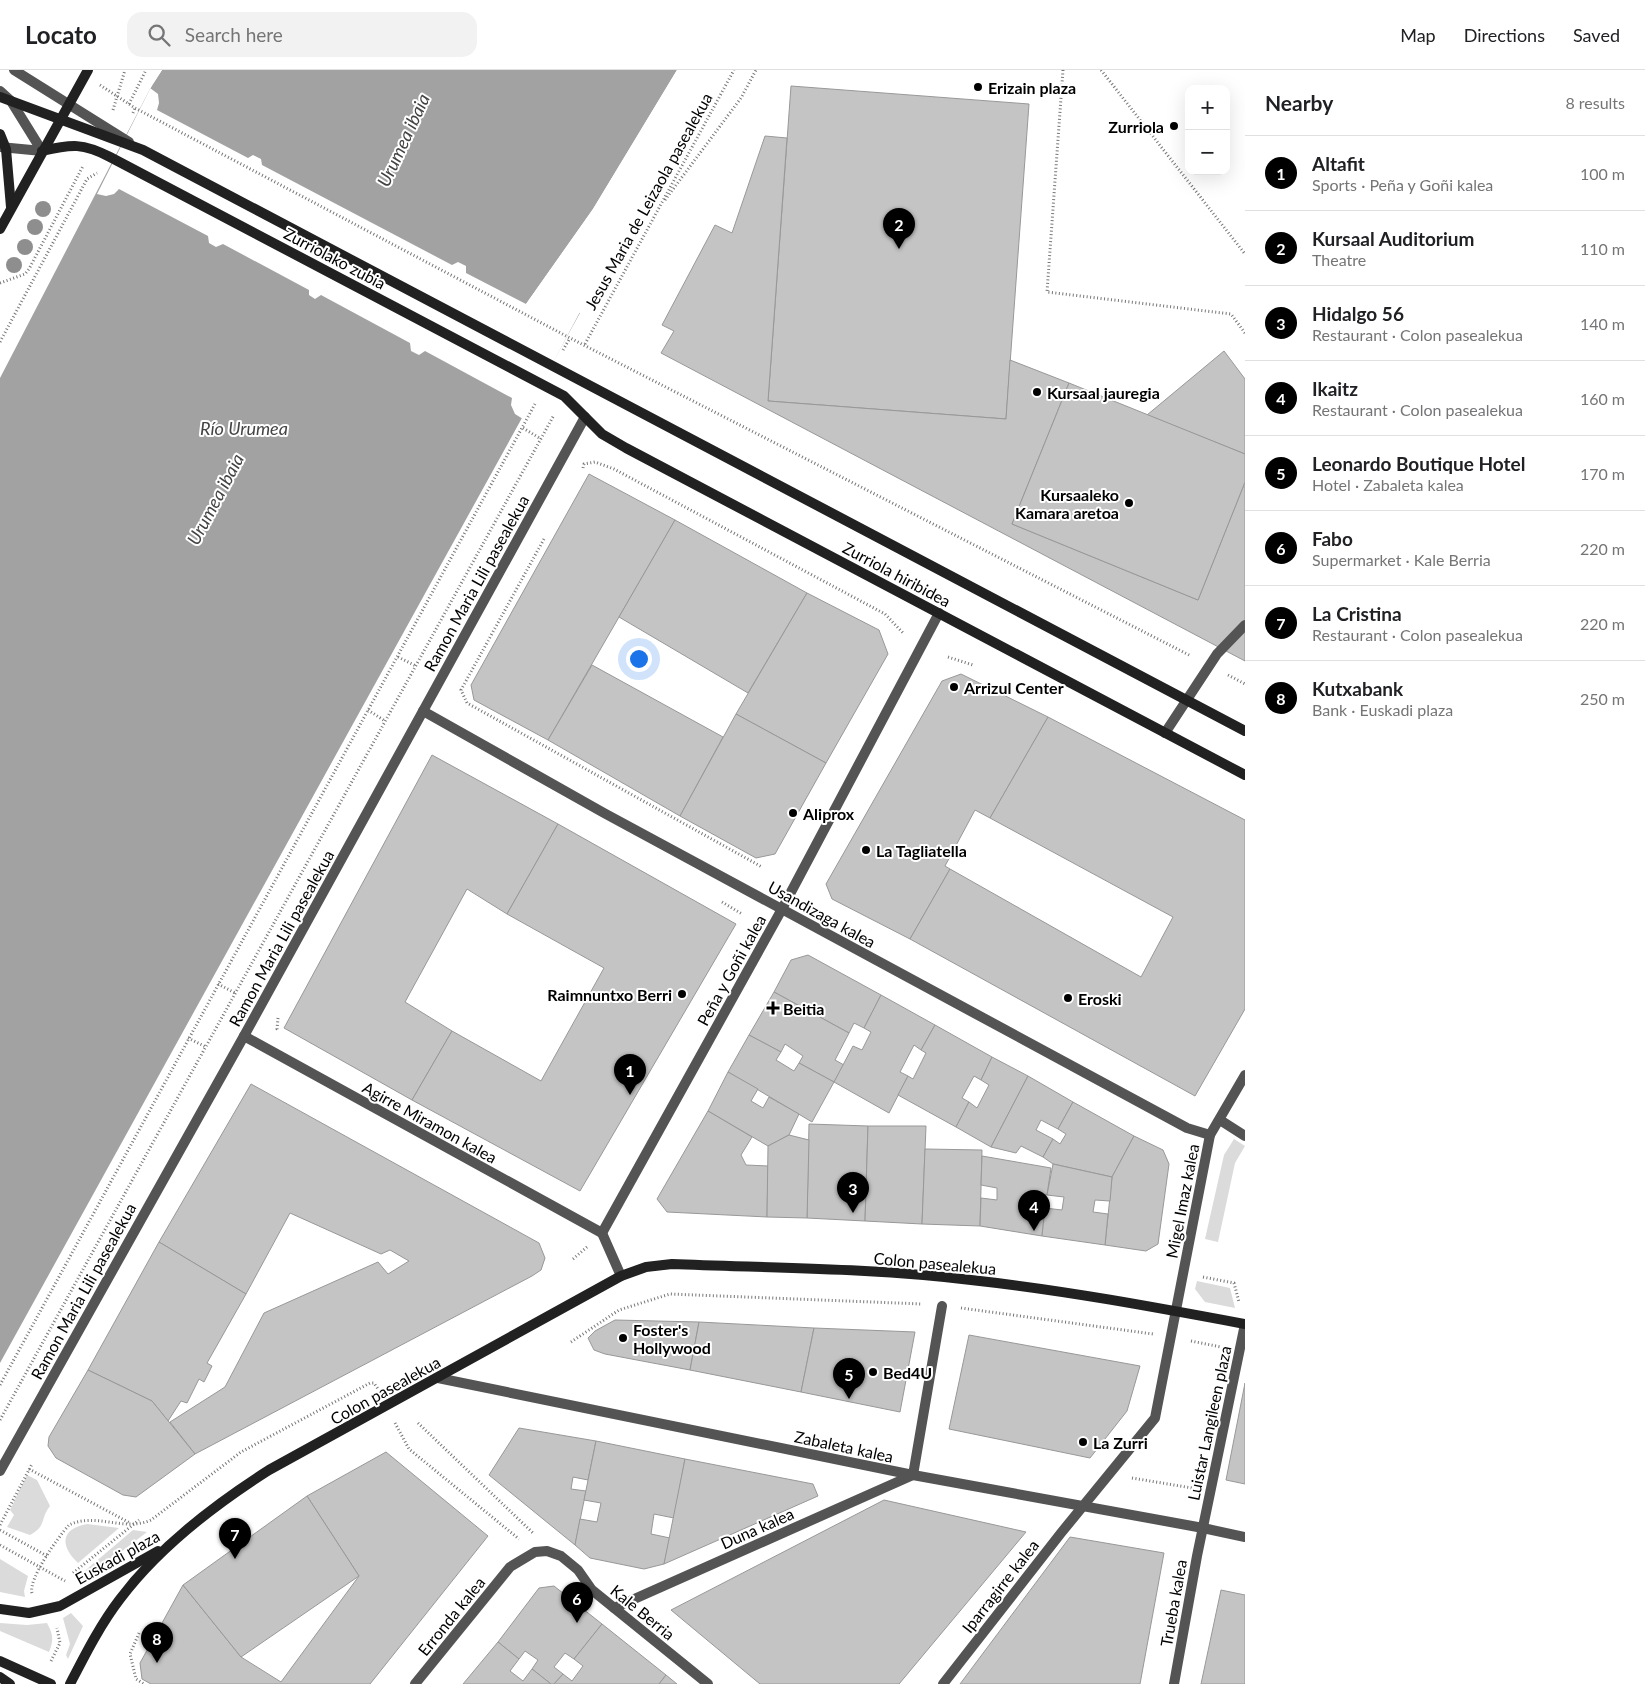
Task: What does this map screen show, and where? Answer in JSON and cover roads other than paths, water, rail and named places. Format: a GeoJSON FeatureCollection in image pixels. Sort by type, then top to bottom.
{"type":"FeatureCollection","features":[{"type":"Feature","properties":{"kind":"main road"},"geometry":{"type":"LineString","coordinates":[[0,229],[88,70]]}},
{"type":"Feature","properties":{"kind":"main road","name":"Zurriolako zubia"},"geometry":{"type":"LineString","coordinates":[[0,97],[124,141],[143,150],[554,367]]}},
{"type":"Feature","properties":{"kind":"main road"},"geometry":{"type":"LineString","coordinates":[[0,134],[11,208]]}},
{"type":"Feature","properties":{"kind":"main road","name":"Zurriolako zubia"},"geometry":{"type":"LineString","coordinates":[[42,151],[79,144],[93,148],[545,386]]}},
{"type":"Feature","properties":{"kind":"main road","name":"Zurriola hiribidea"},"geometry":{"type":"LineString","coordinates":[[554,367],[1245,730]]}},
{"type":"Feature","properties":{"kind":"main road","name":"Zurriola hiribidea"},"geometry":{"type":"LineString","coordinates":[[545,386],[564,396],[602,434],[626,448],[1245,775]]}},
{"type":"Feature","properties":{"kind":"main road","name":"Colon pasealekua"},"geometry":{"type":"LineString","coordinates":[[172,1543],[246,1485],[621,1276],[646,1267],[672,1264],[840,1270],[970,1280],[1177,1311],[1245,1324]]}},
{"type":"Feature","properties":{"kind":"main road","name":"Euskadi plaza"},"geometry":{"type":"LineString","coordinates":[[0,1609],[29,1613],[60,1606],[172,1543]]}},
{"type":"Feature","properties":{"kind":"main road","name":"Euskadi plaza"},"geometry":{"type":"LineString","coordinates":[[70,1684],[106,1619],[120,1598],[141,1573],[172,1543]]}},
{"type":"Feature","properties":{"kind":"main road"},"geometry":{"type":"LineString","coordinates":[[0,1661],[51,1684]]}},
{"type":"Feature","properties":{"kind":"main road"},"geometry":{"type":"LineString","coordinates":[[0,1677],[10,1684]]}},
{"type":"Feature","properties":{"kind":"street"},"geometry":{"type":"LineString","coordinates":[[14,70],[104,126],[124,141]]}},
{"type":"Feature","properties":{"kind":"street"},"geometry":{"type":"LineString","coordinates":[[0,91],[11,101],[42,151]]}},
{"type":"Feature","properties":{"kind":"street"},"geometry":{"type":"LineString","coordinates":[[3,148],[42,151]]}},
{"type":"Feature","properties":{"kind":"street","name":"Ramon Maria Lili pasealekua"},"geometry":{"type":"LineString","coordinates":[[0,1471],[244,1036],[585,417]]}},
{"type":"Feature","properties":{"kind":"street","name":"Peña y Goñi kalea"},"geometry":{"type":"LineString","coordinates":[[602,1233],[782,910],[939,613]]}},
{"type":"Feature","properties":{"kind":"street"},"geometry":{"type":"LineString","coordinates":[[1165,733],[1217,654],[1245,625]]}},
{"type":"Feature","properties":{"kind":"street","name":"Usandizaga kalea"},"geometry":{"type":"LineString","coordinates":[[423,711],[782,910],[1187,1128],[1210,1135]]}},
{"type":"Feature","properties":{"kind":"street","name":"Agirre Miramon kalea"},"geometry":{"type":"LineString","coordinates":[[244,1036],[602,1233]]}},
{"type":"Feature","properties":{"kind":"street","name":"Migel Imaz kalea"},"geometry":{"type":"LineString","coordinates":[[1177,1311],[1210,1135],[1245,1075]]}},
{"type":"Feature","properties":{"kind":"street"},"geometry":{"type":"LineString","coordinates":[[1220,1120],[1245,1136]]}},
{"type":"Feature","properties":{"kind":"street"},"geometry":{"type":"LineString","coordinates":[[602,1233],[621,1276]]}},
{"type":"Feature","properties":{"kind":"street"},"geometry":{"type":"LineString","coordinates":[[913,1475],[942,1306]]}},
{"type":"Feature","properties":{"kind":"street"},"geometry":{"type":"LineString","coordinates":[[1082,1507],[1155,1418],[1177,1311]]}},
{"type":"Feature","properties":{"kind":"street","name":"Luistar Langileen plaza"},"geometry":{"type":"LineString","coordinates":[[1203,1528],[1245,1324]]}},
{"type":"Feature","properties":{"kind":"street","name":"Zabaleta kalea"},"geometry":{"type":"LineString","coordinates":[[438,1378],[913,1475],[1245,1537]]}},
{"type":"Feature","properties":{"kind":"street","name":"Duna kalea"},"geometry":{"type":"LineString","coordinates":[[614,1608],[913,1475]]}},
{"type":"Feature","properties":{"kind":"street","name":"Iparragirre kalea"},"geometry":{"type":"LineString","coordinates":[[943,1684],[1082,1507]]}},
{"type":"Feature","properties":{"kind":"street","name":"Trueba kalea"},"geometry":{"type":"LineString","coordinates":[[1174,1684],[1203,1528]]}},
{"type":"Feature","properties":{"kind":"street","name":"Kale Berria"},"geometry":{"type":"LineString","coordinates":[[510,1567],[535,1552],[546,1551],[560,1556],[578,1570],[592,1590],[708,1684]]}},
{"type":"Feature","properties":{"kind":"street","name":"Erronda kalea"},"geometry":{"type":"LineString","coordinates":[[415,1684],[510,1567]]}},
{"type":"Feature","properties":{"kind":"water","name":"Río Urumea"},"geometry":{"type":"Polygon","coordinates":[[[162,70],[677,70],[593,209],[526,304],[558,320],[572,311],[580,313],[0,1363],[0,378],[150,89],[162,70]]]}},
{"type":"Feature","properties":{"kind":"place","name":"Erizain plaza"},"geometry":{"type":"Point","coordinates":[978,87]}},
{"type":"Feature","properties":{"kind":"place","name":"Zurriola"},"geometry":{"type":"Point","coordinates":[1174,126]}},
{"type":"Feature","properties":{"kind":"place","name":"Kursaal Auditorium"},"geometry":{"type":"Point","coordinates":[899,249]}},
{"type":"Feature","properties":{"kind":"place","name":"Kursaal jauregia"},"geometry":{"type":"Point","coordinates":[1037,392]}},
{"type":"Feature","properties":{"kind":"place","name":"Kursaaleko Kamara aretoa"},"geometry":{"type":"Point","coordinates":[1129,503]}},
{"type":"Feature","properties":{"kind":"place","name":"Arrizul Center"},"geometry":{"type":"Point","coordinates":[954,687]}},
{"type":"Feature","properties":{"kind":"place","name":"Aliprox"},"geometry":{"type":"Point","coordinates":[793,813]}},
{"type":"Feature","properties":{"kind":"place","name":"La Tagliatella"},"geometry":{"type":"Point","coordinates":[866,850]}},
{"type":"Feature","properties":{"kind":"place","name":"Raimnuntxo Berri"},"geometry":{"type":"Point","coordinates":[682,994]}},
{"type":"Feature","properties":{"kind":"place","name":"Eroski"},"geometry":{"type":"Point","coordinates":[1068,998]}},
{"type":"Feature","properties":{"kind":"place","name":"Beitia"},"geometry":{"type":"Point","coordinates":[773,1008]}},
{"type":"Feature","properties":{"kind":"place","name":"Altafit"},"geometry":{"type":"Point","coordinates":[630,1095]}},
{"type":"Feature","properties":{"kind":"place","name":"Hidalgo 56"},"geometry":{"type":"Point","coordinates":[853,1213]}},
{"type":"Feature","properties":{"kind":"place","name":"Ikaitz"},"geometry":{"type":"Point","coordinates":[1034,1231]}},
{"type":"Feature","properties":{"kind":"place","name":"Foster's Hollywood"},"geometry":{"type":"Point","coordinates":[623,1338]}},
{"type":"Feature","properties":{"kind":"place","name":"Bed4U"},"geometry":{"type":"Point","coordinates":[873,1372]}},
{"type":"Feature","properties":{"kind":"place","name":"Leonardo Boutique Hotel"},"geometry":{"type":"Point","coordinates":[849,1399]}},
{"type":"Feature","properties":{"kind":"place","name":"La Zurri"},"geometry":{"type":"Point","coordinates":[1083,1442]}},
{"type":"Feature","properties":{"kind":"place","name":"La Cristina"},"geometry":{"type":"Point","coordinates":[235,1559]}},
{"type":"Feature","properties":{"kind":"place","name":"Fabo"},"geometry":{"type":"Point","coordinates":[577,1623]}},
{"type":"Feature","properties":{"kind":"place","name":"Kutxabank"},"geometry":{"type":"Point","coordinates":[157,1663]}},
{"type":"Feature","properties":{"kind":"water label","name":"Urumea ibaia"},"geometry":{"type":"Point","coordinates":[403,140]}},
{"type":"Feature","properties":{"kind":"water label","name":"Urumea ibaia"},"geometry":{"type":"Point","coordinates":[215,499]}}]}
